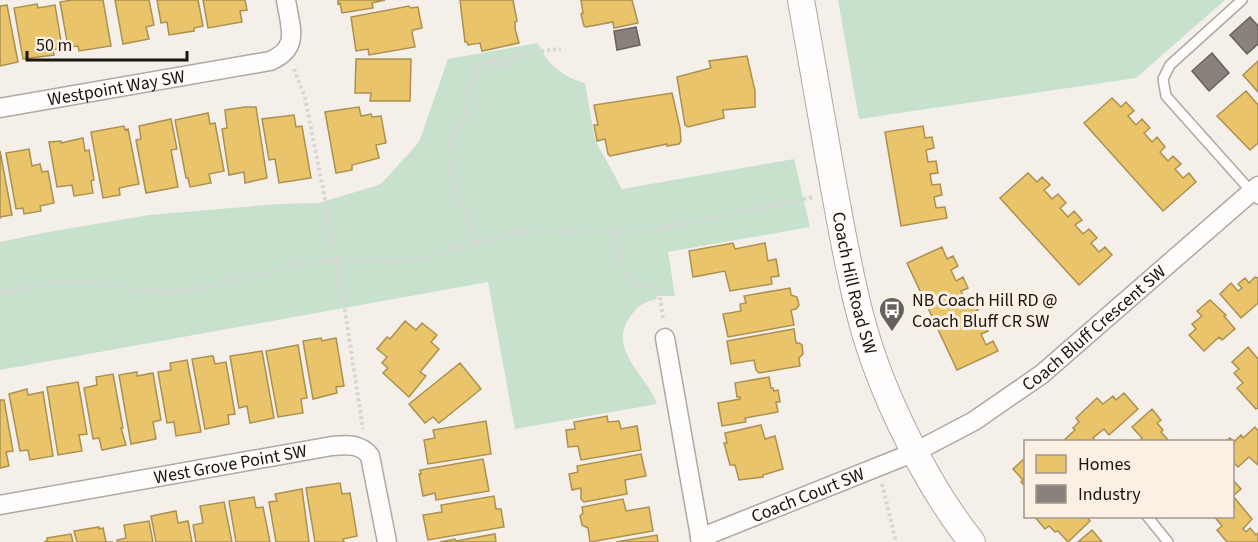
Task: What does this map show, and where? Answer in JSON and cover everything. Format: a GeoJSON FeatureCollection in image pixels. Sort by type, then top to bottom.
{"type":"FeatureCollection","features":[{"type":"Feature","properties":{"kind":"street"},"geometry":{"type":"LineString","coordinates":[[286,0],[291,31],[287,51]]}},
{"type":"Feature","properties":{"kind":"street","name":"Coach Hill Road SW"},"geometry":{"type":"LineString","coordinates":[[801,0],[835,193],[861,318],[884,383],[915,452],[972,542]]}},
{"type":"Feature","properties":{"kind":"street","name":"Westpoint Way SW"},"geometry":{"type":"LineString","coordinates":[[0,108],[255,64],[270,61],[287,51]]}},
{"type":"Feature","properties":{"kind":"street","name":"Coach Bluff Crescent SW"},"geometry":{"type":"LineString","coordinates":[[915,452],[974,421],[1042,374],[1256,192]]}},
{"type":"Feature","properties":{"kind":"street","name":"Coach Court SW"},"geometry":{"type":"LineString","coordinates":[[665,338],[701,540],[915,452]]}},
{"type":"Feature","properties":{"kind":"street","name":"West Grove Point SW"},"geometry":{"type":"LineString","coordinates":[[0,505],[332,446],[357,446],[365,449]]}},
{"type":"Feature","properties":{"kind":"street"},"geometry":{"type":"LineString","coordinates":[[365,449],[370,456],[387,542]]}},
{"type":"Feature","properties":{"kind":"lane"},"geometry":{"type":"LineString","coordinates":[[1242,0],[1170,65],[1162,79],[1166,96],[1256,192]]}},
{"type":"Feature","properties":{"kind":"lane"},"geometry":{"type":"LineString","coordinates":[[1149,518],[1168,542]]}},
{"type":"Feature","properties":{"kind":"path"},"geometry":{"type":"LineString","coordinates":[[476,243],[449,163],[448,152],[464,116],[470,84],[481,64],[492,60],[561,49]]}},
{"type":"Feature","properties":{"kind":"path"},"geometry":{"type":"LineString","coordinates":[[287,51],[305,98],[337,259],[365,449]]}},
{"type":"Feature","properties":{"kind":"path"},"geometry":{"type":"LineString","coordinates":[[492,60],[496,66],[502,68],[507,64],[509,57]]}},
{"type":"Feature","properties":{"kind":"path"},"geometry":{"type":"LineString","coordinates":[[0,292],[69,280],[170,293],[212,286],[312,261],[420,259],[519,231],[647,231],[835,193]]}},
{"type":"Feature","properties":{"kind":"path"},"geometry":{"type":"LineString","coordinates":[[615,231],[627,278],[631,282],[655,286],[660,297],[665,338]]}},
{"type":"Feature","properties":{"kind":"path"},"geometry":{"type":"LineString","coordinates":[[877,467],[896,542]]}},
{"type":"Feature","properties":{"kind":"green space"},"geometry":{"type":"Polygon","coordinates":[[[838,0],[1225,0],[1136,78],[859,119],[838,0]]]}},
{"type":"Feature","properties":{"kind":"green space"},"geometry":{"type":"Polygon","coordinates":[[[538,43],[546,57],[557,69],[585,83],[595,140],[622,189],[794,159],[810,227],[668,252],[675,296],[657,296],[657,299],[638,307],[630,317],[624,329],[623,340],[626,351],[657,404],[515,429],[488,282],[0,370],[0,242],[149,215],[318,203],[376,186],[383,182],[419,142],[448,59],[538,43]]]}},
{"type":"Feature","properties":{"kind":"building: Homes"},"geometry":{"type":"Polygon","coordinates":[[[103,0],[111,46],[79,51],[78,46],[68,47],[60,2],[103,0]]]}},
{"type":"Feature","properties":{"kind":"building: Homes"},"geometry":{"type":"Polygon","coordinates":[[[115,0],[149,0],[154,25],[146,27],[149,39],[123,44],[115,0]]]}},
{"type":"Feature","properties":{"kind":"building: Homes"},"geometry":{"type":"Polygon","coordinates":[[[157,0],[198,0],[203,26],[194,28],[194,31],[169,35],[167,22],[161,23],[157,0]]]}},
{"type":"Feature","properties":{"kind":"building: Homes"},"geometry":{"type":"Polygon","coordinates":[[[203,0],[245,0],[247,10],[240,11],[242,22],[208,28],[203,0]]]}},
{"type":"Feature","properties":{"kind":"building: Homes"},"geometry":{"type":"Polygon","coordinates":[[[338,0],[385,0],[372,3],[373,8],[342,13],[338,0]]]}},
{"type":"Feature","properties":{"kind":"building: Homes"},"geometry":{"type":"Polygon","coordinates":[[[460,0],[513,0],[517,21],[515,29],[519,43],[482,51],[480,43],[468,45],[465,42],[460,0]]]}},
{"type":"Feature","properties":{"kind":"building: Homes"},"geometry":{"type":"Polygon","coordinates":[[[581,0],[632,0],[638,23],[614,28],[613,22],[586,27],[581,14],[583,13],[581,0]]]}},
{"type":"Feature","properties":{"kind":"building: Homes"},"geometry":{"type":"Polygon","coordinates":[[[37,4],[38,8],[55,5],[62,47],[53,50],[54,55],[23,59],[14,8],[37,4]]]}},
{"type":"Feature","properties":{"kind":"building: Homes"},"geometry":{"type":"Polygon","coordinates":[[[7,5],[18,62],[0,66],[0,6],[7,5]]]}},
{"type":"Feature","properties":{"kind":"building: Homes"},"geometry":{"type":"Polygon","coordinates":[[[409,6],[410,8],[418,7],[422,28],[413,30],[415,47],[369,55],[368,49],[356,51],[351,17],[409,6]]]}},
{"type":"Feature","properties":{"kind":"building: Homes"},"geometry":{"type":"Polygon","coordinates":[[[747,56],[755,91],[755,107],[723,110],[724,118],[688,127],[685,125],[677,77],[711,68],[709,61],[747,56]]]}},
{"type":"Feature","properties":{"kind":"building: Homes"},"geometry":{"type":"Polygon","coordinates":[[[356,59],[411,59],[410,101],[370,101],[371,93],[355,93],[356,59]]]}},
{"type":"Feature","properties":{"kind":"building: Homes"},"geometry":{"type":"Polygon","coordinates":[[[1258,61],[1258,92],[1243,75],[1258,61]]]}},
{"type":"Feature","properties":{"kind":"building: Homes"},"geometry":{"type":"Polygon","coordinates":[[[1246,91],[1258,105],[1258,143],[1250,150],[1217,116],[1246,91]]]}},
{"type":"Feature","properties":{"kind":"building: Homes"},"geometry":{"type":"Polygon","coordinates":[[[672,93],[680,128],[681,141],[679,144],[667,146],[667,144],[610,156],[605,139],[597,141],[594,125],[598,125],[594,105],[672,93]]]}},
{"type":"Feature","properties":{"kind":"building: Homes"},"geometry":{"type":"Polygon","coordinates":[[[1112,98],[1121,107],[1126,102],[1134,111],[1128,116],[1136,125],[1142,119],[1150,128],[1144,133],[1152,142],[1157,137],[1165,147],[1160,152],[1168,161],[1173,156],[1181,164],[1175,169],[1183,178],[1189,173],[1196,182],[1163,211],[1084,123],[1112,98]]]}},
{"type":"Feature","properties":{"kind":"building: Homes"},"geometry":{"type":"Polygon","coordinates":[[[256,107],[267,178],[245,183],[244,172],[229,175],[222,129],[227,128],[225,110],[256,107]]]}},
{"type":"Feature","properties":{"kind":"building: Homes"},"geometry":{"type":"Polygon","coordinates":[[[359,107],[361,116],[371,114],[372,117],[381,116],[386,143],[376,145],[379,158],[352,165],[352,170],[336,173],[325,112],[359,107]]]}},
{"type":"Feature","properties":{"kind":"building: Homes"},"geometry":{"type":"Polygon","coordinates":[[[208,113],[210,124],[215,123],[224,171],[209,174],[211,183],[190,187],[188,178],[186,178],[175,120],[208,113]]]}},
{"type":"Feature","properties":{"kind":"building: Homes"},"geometry":{"type":"Polygon","coordinates":[[[294,115],[296,127],[302,126],[311,178],[279,183],[275,159],[269,160],[262,119],[294,115]]]}},
{"type":"Feature","properties":{"kind":"building: Homes"},"geometry":{"type":"Polygon","coordinates":[[[171,119],[177,149],[171,150],[178,187],[146,193],[136,140],[141,139],[139,126],[171,119]]]}},
{"type":"Feature","properties":{"kind":"building: Homes"},"geometry":{"type":"Polygon","coordinates":[[[124,126],[125,130],[128,129],[139,184],[119,188],[120,195],[103,198],[91,132],[124,126]]]}},
{"type":"Feature","properties":{"kind":"building: Homes"},"geometry":{"type":"Polygon","coordinates":[[[923,126],[925,138],[932,137],[934,148],[926,150],[928,162],[936,161],[938,173],[930,174],[932,185],[940,184],[942,195],[934,197],[936,208],[945,207],[947,218],[901,226],[885,132],[923,126]]]}},
{"type":"Feature","properties":{"kind":"building: Homes"},"geometry":{"type":"Polygon","coordinates":[[[83,138],[85,151],[89,150],[94,180],[91,181],[93,193],[74,196],[72,185],[57,187],[49,142],[61,141],[61,143],[83,138]]]}},
{"type":"Feature","properties":{"kind":"building: Homes"},"geometry":{"type":"Polygon","coordinates":[[[29,149],[32,166],[40,164],[42,172],[48,171],[54,203],[40,206],[41,211],[24,214],[23,208],[16,209],[6,153],[29,149]]]}},
{"type":"Feature","properties":{"kind":"building: Homes"},"geometry":{"type":"Polygon","coordinates":[[[0,151],[12,215],[0,217],[0,151]]]}},
{"type":"Feature","properties":{"kind":"building: Homes"},"geometry":{"type":"Polygon","coordinates":[[[1028,173],[1037,182],[1042,177],[1050,185],[1044,190],[1052,199],[1058,194],[1066,203],[1060,208],[1068,217],[1074,211],[1082,220],[1075,225],[1083,234],[1089,229],[1097,238],[1091,243],[1099,252],[1105,247],[1112,255],[1079,285],[1000,198],[1028,173]]]}},
{"type":"Feature","properties":{"kind":"building: Homes"},"geometry":{"type":"Polygon","coordinates":[[[733,243],[735,249],[765,243],[768,261],[776,259],[779,276],[771,277],[772,284],[730,291],[725,271],[693,277],[689,251],[733,243]]]}},
{"type":"Feature","properties":{"kind":"building: Homes"},"geometry":{"type":"Polygon","coordinates":[[[942,247],[947,259],[953,256],[958,266],[951,270],[956,281],[963,277],[968,288],[961,291],[966,302],[973,299],[978,310],[971,313],[976,323],[983,320],[988,331],[981,334],[986,345],[993,341],[998,351],[957,370],[907,263],[942,247]]]}},
{"type":"Feature","properties":{"kind":"building: Homes"},"geometry":{"type":"Polygon","coordinates":[[[1255,277],[1258,278],[1258,303],[1241,318],[1220,294],[1231,283],[1238,291],[1242,288],[1238,284],[1245,278],[1249,283],[1255,277]]]}},
{"type":"Feature","properties":{"kind":"building: Homes"},"geometry":{"type":"Polygon","coordinates":[[[790,288],[791,295],[797,297],[799,305],[796,309],[791,310],[794,325],[728,337],[723,314],[741,311],[740,304],[746,303],[744,296],[790,288]]]}},
{"type":"Feature","properties":{"kind":"building: Homes"},"geometry":{"type":"Polygon","coordinates":[[[1210,300],[1226,315],[1224,316],[1235,329],[1222,340],[1219,337],[1204,351],[1189,335],[1196,329],[1192,324],[1202,316],[1197,311],[1210,300]]]}},
{"type":"Feature","properties":{"kind":"building: Homes"},"geometry":{"type":"Polygon","coordinates":[[[405,321],[416,330],[422,323],[437,335],[431,342],[439,349],[420,372],[426,376],[409,397],[383,373],[388,368],[382,363],[387,357],[377,349],[387,337],[390,339],[405,321]]]}},
{"type":"Feature","properties":{"kind":"building: Homes"},"geometry":{"type":"Polygon","coordinates":[[[794,329],[796,343],[802,345],[803,354],[799,358],[800,366],[759,373],[754,360],[731,364],[727,341],[794,329]]]}},
{"type":"Feature","properties":{"kind":"building: Homes"},"geometry":{"type":"Polygon","coordinates":[[[321,338],[322,341],[336,338],[344,386],[336,387],[337,393],[313,399],[303,341],[321,338]]]}},
{"type":"Feature","properties":{"kind":"building: Homes"},"geometry":{"type":"Polygon","coordinates":[[[298,345],[307,398],[301,399],[303,413],[278,417],[266,351],[298,345]]]}},
{"type":"Feature","properties":{"kind":"building: Homes"},"geometry":{"type":"Polygon","coordinates":[[[1248,347],[1258,359],[1258,408],[1256,409],[1237,388],[1243,383],[1234,373],[1239,369],[1232,362],[1248,347]]]}},
{"type":"Feature","properties":{"kind":"building: Homes"},"geometry":{"type":"Polygon","coordinates":[[[262,351],[274,418],[250,423],[247,406],[239,408],[230,356],[262,351]]]}},
{"type":"Feature","properties":{"kind":"building: Homes"},"geometry":{"type":"Polygon","coordinates":[[[213,356],[215,364],[226,362],[235,414],[228,415],[229,424],[205,429],[192,359],[213,356]]]}},
{"type":"Feature","properties":{"kind":"building: Homes"},"geometry":{"type":"Polygon","coordinates":[[[187,360],[201,432],[176,436],[174,422],[167,423],[158,372],[171,370],[170,363],[187,360]]]}},
{"type":"Feature","properties":{"kind":"building: Homes"},"geometry":{"type":"Polygon","coordinates":[[[460,363],[481,389],[439,423],[433,417],[425,423],[409,404],[460,363]]]}},
{"type":"Feature","properties":{"kind":"building: Homes"},"geometry":{"type":"Polygon","coordinates":[[[137,372],[137,376],[153,373],[161,420],[153,422],[156,439],[131,444],[119,375],[137,372]]]}},
{"type":"Feature","properties":{"kind":"building: Homes"},"geometry":{"type":"Polygon","coordinates":[[[113,374],[123,428],[121,428],[126,445],[102,450],[99,438],[93,439],[84,388],[97,385],[96,377],[113,374]]]}},
{"type":"Feature","properties":{"kind":"building: Homes"},"geometry":{"type":"Polygon","coordinates":[[[769,377],[771,388],[774,391],[778,390],[780,402],[776,402],[778,412],[745,418],[746,422],[722,426],[718,403],[740,399],[737,397],[735,383],[769,377]]]}},
{"type":"Feature","properties":{"kind":"building: Homes"},"geometry":{"type":"Polygon","coordinates":[[[78,382],[87,434],[79,435],[82,451],[58,455],[47,387],[78,382]]]}},
{"type":"Feature","properties":{"kind":"building: Homes"},"geometry":{"type":"Polygon","coordinates":[[[27,389],[28,395],[43,392],[53,456],[30,460],[28,450],[20,451],[9,394],[27,389]]]}},
{"type":"Feature","properties":{"kind":"building: Homes"},"geometry":{"type":"Polygon","coordinates":[[[1124,393],[1138,409],[1109,435],[1104,429],[1093,438],[1094,440],[1064,440],[1075,430],[1073,428],[1079,422],[1076,418],[1097,398],[1103,404],[1113,396],[1116,400],[1124,393]]]}},
{"type":"Feature","properties":{"kind":"building: Homes"},"geometry":{"type":"Polygon","coordinates":[[[0,400],[4,400],[13,451],[6,452],[9,466],[0,468],[0,400]]]}},
{"type":"Feature","properties":{"kind":"building: Homes"},"geometry":{"type":"Polygon","coordinates":[[[1152,409],[1161,420],[1157,423],[1168,440],[1140,440],[1142,438],[1132,427],[1152,409]]]}},
{"type":"Feature","properties":{"kind":"building: Homes"},"geometry":{"type":"Polygon","coordinates":[[[607,416],[608,422],[619,421],[621,429],[637,426],[641,450],[581,460],[578,446],[568,447],[566,430],[575,429],[574,422],[607,416]]]}},
{"type":"Feature","properties":{"kind":"building: Homes"},"geometry":{"type":"Polygon","coordinates":[[[486,421],[491,454],[428,464],[424,440],[435,438],[433,430],[486,421]]]}},
{"type":"Feature","properties":{"kind":"building: Homes"},"geometry":{"type":"Polygon","coordinates":[[[761,425],[765,439],[775,436],[783,469],[763,475],[763,477],[739,480],[735,465],[730,465],[724,443],[727,443],[725,433],[761,425]]]}},
{"type":"Feature","properties":{"kind":"building: Homes"},"geometry":{"type":"Polygon","coordinates":[[[1255,427],[1258,431],[1258,465],[1249,457],[1238,467],[1234,463],[1234,442],[1241,435],[1243,438],[1255,427]]]}},
{"type":"Feature","properties":{"kind":"building: Homes"},"geometry":{"type":"Polygon","coordinates":[[[641,454],[646,476],[625,480],[627,494],[584,502],[581,499],[581,488],[572,490],[569,474],[578,472],[577,466],[641,454]]]}},
{"type":"Feature","properties":{"kind":"building: Homes"},"geometry":{"type":"Polygon","coordinates":[[[483,459],[489,491],[436,500],[435,493],[423,496],[420,470],[483,459]]]}},
{"type":"Feature","properties":{"kind":"building: Homes"},"geometry":{"type":"Polygon","coordinates":[[[1024,459],[1024,485],[1021,482],[1023,480],[1013,469],[1024,459]]]}},
{"type":"Feature","properties":{"kind":"building: Homes"},"geometry":{"type":"Polygon","coordinates":[[[1234,481],[1241,489],[1234,495],[1234,481]]]}},
{"type":"Feature","properties":{"kind":"building: Homes"},"geometry":{"type":"Polygon","coordinates":[[[340,483],[342,494],[350,493],[357,536],[343,539],[344,542],[315,542],[306,488],[340,483]]]}},
{"type":"Feature","properties":{"kind":"building: Homes"},"geometry":{"type":"Polygon","coordinates":[[[302,489],[309,542],[276,542],[269,502],[277,501],[275,494],[302,489]]]}},
{"type":"Feature","properties":{"kind":"building: Homes"},"geometry":{"type":"Polygon","coordinates":[[[494,496],[496,509],[501,509],[504,527],[428,540],[423,515],[442,512],[441,505],[494,496]]]}},
{"type":"Feature","properties":{"kind":"building: Homes"},"geometry":{"type":"Polygon","coordinates":[[[254,497],[256,508],[263,507],[270,542],[236,542],[229,501],[254,497]]]}},
{"type":"Feature","properties":{"kind":"building: Homes"},"geometry":{"type":"Polygon","coordinates":[[[1234,497],[1252,519],[1243,529],[1246,532],[1250,528],[1256,535],[1258,533],[1258,542],[1227,542],[1217,530],[1222,526],[1216,518],[1234,518],[1234,497]]]}},
{"type":"Feature","properties":{"kind":"building: Homes"},"geometry":{"type":"Polygon","coordinates":[[[623,499],[626,511],[649,507],[653,531],[590,542],[588,528],[582,525],[580,516],[583,513],[582,507],[623,499]]]}},
{"type":"Feature","properties":{"kind":"building: Homes"},"geometry":{"type":"Polygon","coordinates":[[[224,502],[232,542],[196,542],[193,525],[203,523],[200,506],[224,502]]]}},
{"type":"Feature","properties":{"kind":"building: Homes"},"geometry":{"type":"Polygon","coordinates":[[[176,511],[178,523],[188,521],[192,542],[156,542],[151,516],[176,511]]]}},
{"type":"Feature","properties":{"kind":"building: Homes"},"geometry":{"type":"Polygon","coordinates":[[[1036,518],[1088,518],[1090,521],[1068,542],[1058,531],[1055,532],[1049,526],[1045,529],[1036,518]]]}},
{"type":"Feature","properties":{"kind":"building: Homes"},"geometry":{"type":"Polygon","coordinates":[[[149,521],[153,542],[117,542],[117,540],[126,538],[124,525],[149,521]]]}},
{"type":"Feature","properties":{"kind":"building: Homes"},"geometry":{"type":"Polygon","coordinates":[[[99,527],[99,529],[103,528],[106,542],[77,542],[74,531],[99,527]]]}},
{"type":"Feature","properties":{"kind":"building: Homes"},"geometry":{"type":"Polygon","coordinates":[[[1092,530],[1102,542],[1078,542],[1092,530]]]}},
{"type":"Feature","properties":{"kind":"building: Homes"},"geometry":{"type":"Polygon","coordinates":[[[71,534],[73,542],[44,542],[47,538],[71,534]]]}},
{"type":"Feature","properties":{"kind":"building: Homes"},"geometry":{"type":"Polygon","coordinates":[[[495,534],[496,542],[440,542],[455,539],[456,541],[495,534]]]}},
{"type":"Feature","properties":{"kind":"building: Homes"},"geometry":{"type":"Polygon","coordinates":[[[657,535],[658,542],[616,542],[657,535]]]}},
{"type":"Feature","properties":{"kind":"building: Industry"},"geometry":{"type":"Polygon","coordinates":[[[1250,17],[1258,26],[1258,44],[1247,54],[1230,35],[1250,17]]]}},
{"type":"Feature","properties":{"kind":"building: Industry"},"geometry":{"type":"Polygon","coordinates":[[[636,27],[640,45],[617,50],[614,31],[636,27]]]}},
{"type":"Feature","properties":{"kind":"building: Industry"},"geometry":{"type":"Polygon","coordinates":[[[1212,53],[1229,73],[1209,91],[1192,71],[1212,53]]]}},
{"type":"Feature","properties":{"kind":"place","name":"NB Coach Hill RD @ Coach Bluff CR SW"},"geometry":{"type":"Point","coordinates":[892,333]}}]}
